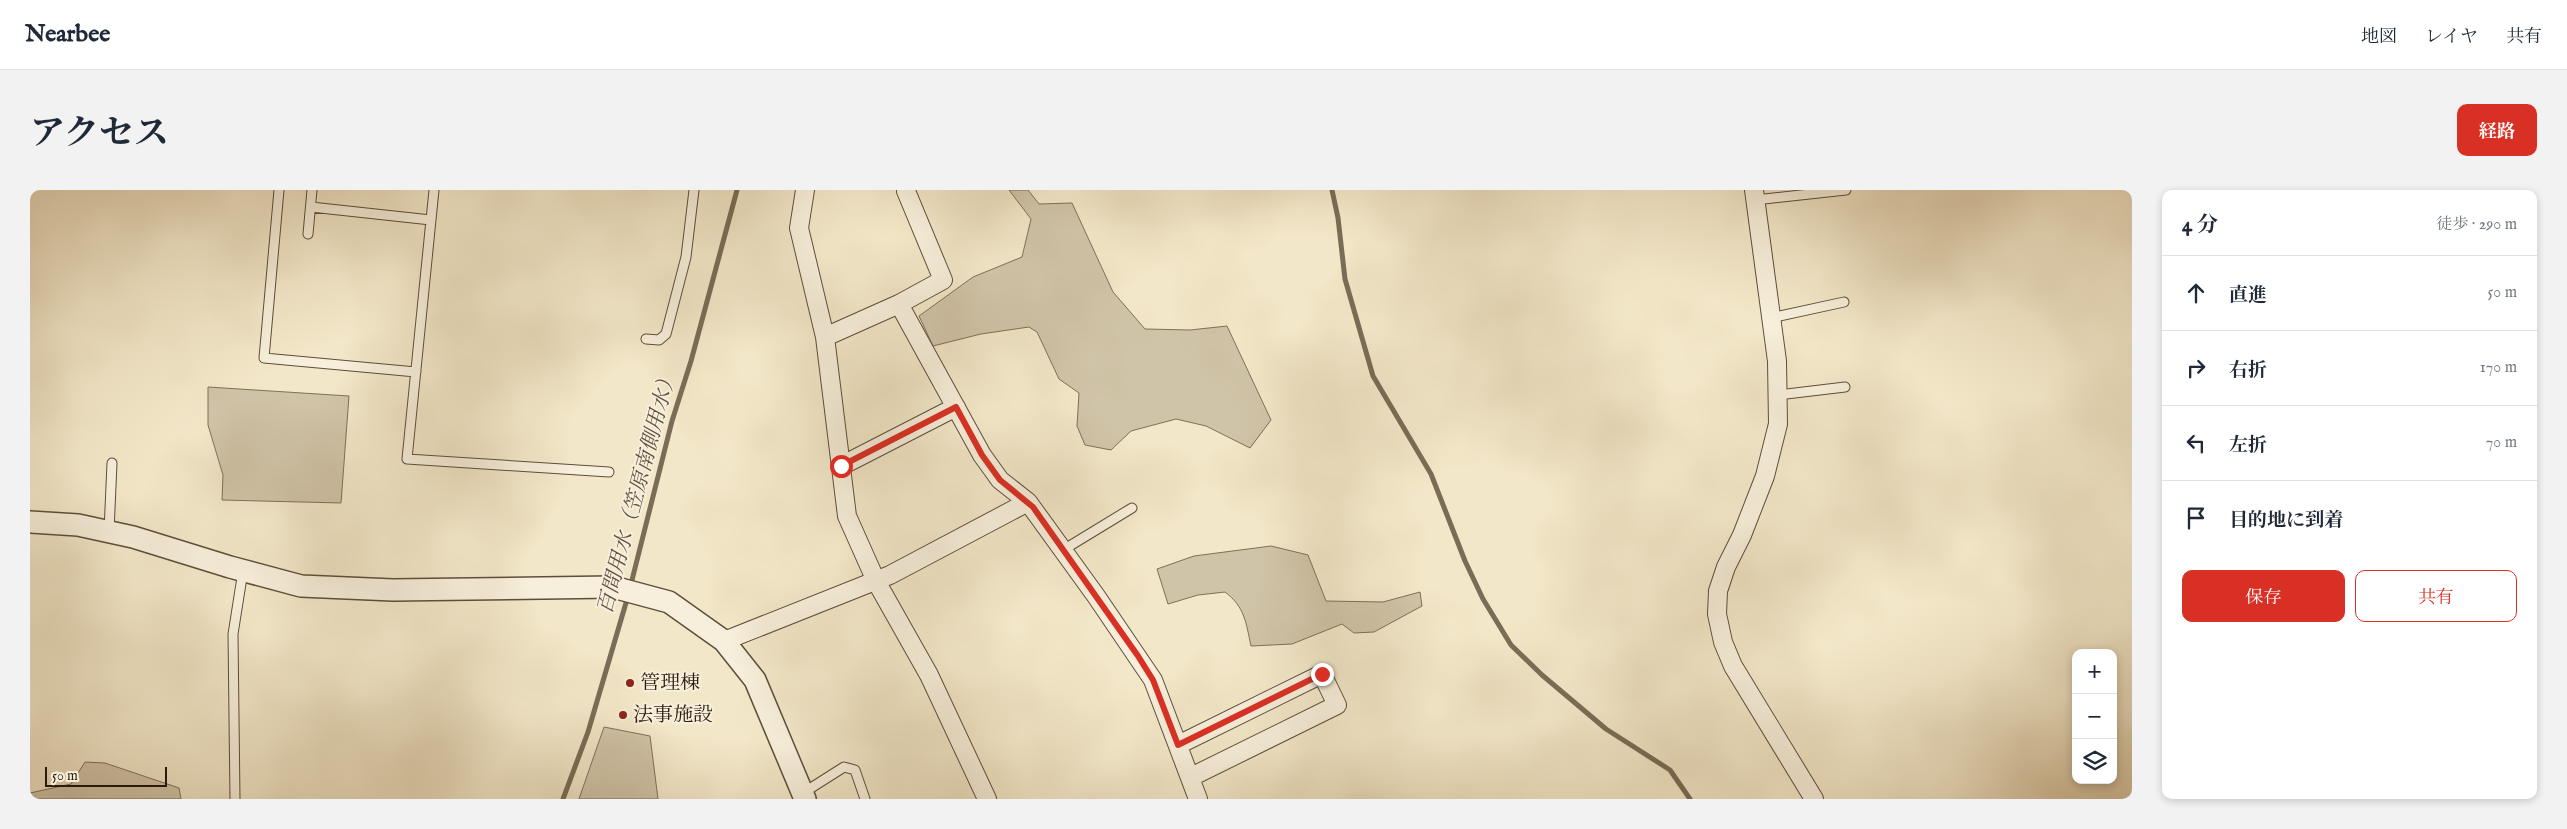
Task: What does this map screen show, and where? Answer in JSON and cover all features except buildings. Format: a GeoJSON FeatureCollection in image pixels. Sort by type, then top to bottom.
{"type":"FeatureCollection","features":[{"type":"Feature","properties":{"kind":"street"},"geometry":{"type":"LineString","coordinates":[[805,190],[799,228],[825,337],[847,516],[876,581],[929,675],[987,799]]}},
{"type":"Feature","properties":{"kind":"street"},"geometry":{"type":"LineString","coordinates":[[825,337],[899,304],[943,280],[906,192]]}},
{"type":"Feature","properties":{"kind":"street"},"geometry":{"type":"LineString","coordinates":[[1755,195],[1777,361],[1778,424],[1765,476],[1742,535],[1726,566],[1718,591],[1717,614],[1723,642],[1733,666],[1814,799]]}},
{"type":"Feature","properties":{"kind":"street"},"geometry":{"type":"LineString","coordinates":[[899,304],[982,455],[1000,480],[1028,502],[1153,680],[1198,799]]}},
{"type":"Feature","properties":{"kind":"street"},"geometry":{"type":"LineString","coordinates":[[841,466],[956,407]]}},
{"type":"Feature","properties":{"kind":"street"},"geometry":{"type":"LineString","coordinates":[[724,641],[876,581],[1028,502]]}},
{"type":"Feature","properties":{"kind":"street"},"geometry":{"type":"LineString","coordinates":[[30,522],[78,525],[133,537],[243,571],[301,586],[393,590],[613,587],[669,602],[724,641],[755,680],[804,796]]}},
{"type":"Feature","properties":{"kind":"street"},"geometry":{"type":"LineString","coordinates":[[1178,745],[1322,674],[1337,705],[1191,777]]}},
{"type":"Feature","properties":{"kind":"lane"},"geometry":{"type":"LineString","coordinates":[[279,190],[264,358],[416,372]]}},
{"type":"Feature","properties":{"kind":"lane"},"geometry":{"type":"LineString","coordinates":[[308,234],[312,190]]}},
{"type":"Feature","properties":{"kind":"lane"},"geometry":{"type":"LineString","coordinates":[[434,190],[407,459],[609,472]]}},
{"type":"Feature","properties":{"kind":"lane"},"geometry":{"type":"LineString","coordinates":[[646,339],[659,340],[666,334],[686,256],[694,190]]}},
{"type":"Feature","properties":{"kind":"lane"},"geometry":{"type":"LineString","coordinates":[[1755,195],[1846,190]]}},
{"type":"Feature","properties":{"kind":"lane"},"geometry":{"type":"LineString","coordinates":[[311,207],[431,220]]}},
{"type":"Feature","properties":{"kind":"lane"},"geometry":{"type":"LineString","coordinates":[[1771,318],[1844,302]]}},
{"type":"Feature","properties":{"kind":"lane"},"geometry":{"type":"LineString","coordinates":[[1778,395],[1845,387]]}},
{"type":"Feature","properties":{"kind":"lane"},"geometry":{"type":"LineString","coordinates":[[108,532],[112,463]]}},
{"type":"Feature","properties":{"kind":"lane"},"geometry":{"type":"LineString","coordinates":[[1063,550],[1132,508]]}},
{"type":"Feature","properties":{"kind":"lane"},"geometry":{"type":"LineString","coordinates":[[235,799],[233,634],[243,571]]}},
{"type":"Feature","properties":{"kind":"lane"},"geometry":{"type":"LineString","coordinates":[[804,796],[844,766],[855,770],[865,799]]}},
{"type":"Feature","properties":{"kind":"shaded area"},"geometry":{"type":"Polygon","coordinates":[[[1009,190],[1028,190],[1039,204],[1072,203],[1113,292],[1145,329],[1190,330],[1227,326],[1271,420],[1250,448],[1206,426],[1176,419],[1131,431],[1111,450],[1085,445],[1077,426],[1079,393],[1059,379],[1037,332],[1029,327],[981,334],[933,346],[919,316],[973,277],[1022,257],[1031,219],[1009,190]]]}},
{"type":"Feature","properties":{"kind":"shaded area"},"geometry":{"type":"Polygon","coordinates":[[[208,387],[349,396],[341,503],[222,500],[223,475],[208,425],[208,387]]]}},
{"type":"Feature","properties":{"kind":"shaded area"},"geometry":{"type":"Polygon","coordinates":[[[1271,546],[1308,555],[1326,601],[1383,602],[1420,592],[1422,606],[1374,632],[1354,633],[1342,624],[1292,644],[1251,646],[1244,616],[1237,604],[1225,592],[1198,595],[1168,604],[1157,569],[1194,556],[1271,546]]]}},
{"type":"Feature","properties":{"kind":"shaded area"},"geometry":{"type":"Polygon","coordinates":[[[604,727],[650,736],[658,799],[579,799],[604,727]]]}},
{"type":"Feature","properties":{"kind":"shaded area"},"geometry":{"type":"Polygon","coordinates":[[[85,762],[105,763],[179,788],[181,799],[30,799],[30,793],[71,784],[85,762]]]}},
{"type":"Feature","properties":{"kind":"waterway","name":"百間用水（笠原南側用水）"},"geometry":{"type":"LineString","coordinates":[[630,588],[672,421],[691,361],[737,190]]}},
{"type":"Feature","properties":{"kind":"waterway"},"geometry":{"type":"LineString","coordinates":[[1332,190],[1338,218],[1345,279],[1373,376],[1431,474],[1465,561],[1483,599],[1511,645],[1542,675],[1606,729],[1670,770],[1690,799]]}},
{"type":"Feature","properties":{"kind":"waterway","name":"百間用水（笠原南側用水）"},"geometry":{"type":"LineString","coordinates":[[563,799],[588,732],[628,596]]}},
{"type":"Feature","properties":{"kind":"place","name":"管理棟"},"geometry":{"type":"Point","coordinates":[630,683]}},
{"type":"Feature","properties":{"kind":"place","name":"法事施設"},"geometry":{"type":"Point","coordinates":[623,715]}},
{"type":"Feature","properties":{"kind":"route"},"geometry":{"type":"LineString","coordinates":[[841,466],[956,407],[982,455],[1000,480],[1033,507],[1138,656],[1153,680],[1178,745],[1322,674]]}}]}
